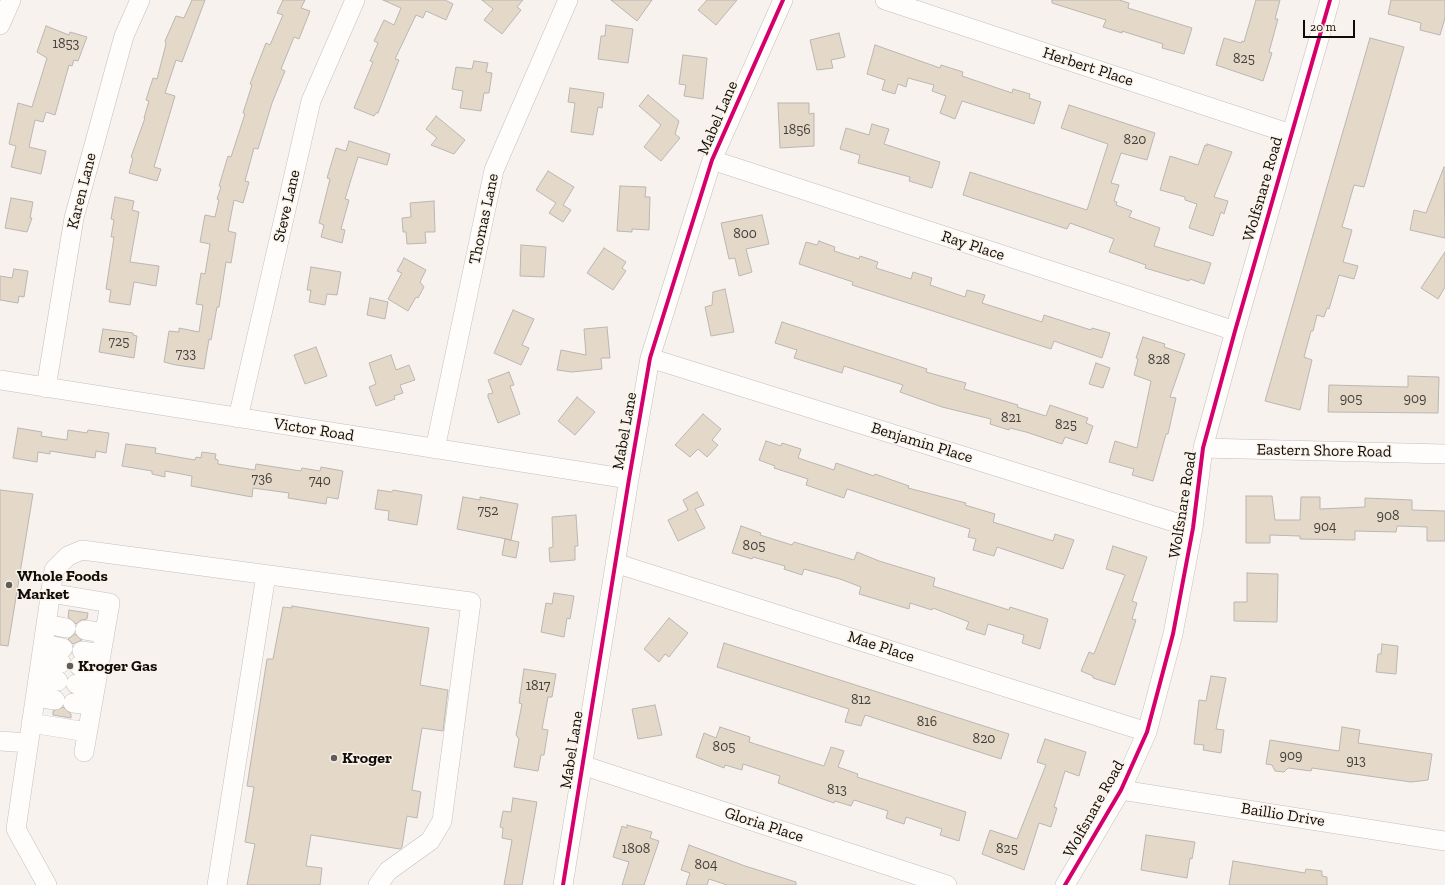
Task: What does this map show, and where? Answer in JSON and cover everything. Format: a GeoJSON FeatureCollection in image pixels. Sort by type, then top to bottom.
{"type":"FeatureCollection","features":[{"type":"Feature","properties":{"kind":"street"},"geometry":{"type":"LineString","coordinates":[[0,25],[11,0]]}},
{"type":"Feature","properties":{"kind":"street","name":"Karen Lane"},"geometry":{"type":"LineString","coordinates":[[46,388],[74,218],[124,36],[140,0]]}},
{"type":"Feature","properties":{"kind":"street","name":"Steve Lane"},"geometry":{"type":"LineString","coordinates":[[238,418],[311,101],[355,0]]}},
{"type":"Feature","properties":{"kind":"street","name":"Thomas Lane"},"geometry":{"type":"LineString","coordinates":[[435,449],[494,170],[568,0]]}},
{"type":"Feature","properties":{"kind":"street","name":"Mabel Lane"},"geometry":{"type":"LineString","coordinates":[[563,885],[628,479],[650,358],[712,160],[783,0]]}},
{"type":"Feature","properties":{"kind":"street","name":"Herbert Place"},"geometry":{"type":"LineString","coordinates":[[885,0],[1291,134]]}},
{"type":"Feature","properties":{"kind":"street","name":"Wolfsnare Road"},"geometry":{"type":"LineString","coordinates":[[1065,885],[1120,790],[1147,732],[1173,634],[1193,528],[1203,448],[1330,0]]}},
{"type":"Feature","properties":{"kind":"street","name":"Ray Place"},"geometry":{"type":"LineString","coordinates":[[712,160],[1235,331]]}},
{"type":"Feature","properties":{"kind":"street","name":"Benjamin Place"},"geometry":{"type":"LineString","coordinates":[[650,358],[1193,528]]}},
{"type":"Feature","properties":{"kind":"street","name":"Victor Road"},"geometry":{"type":"LineString","coordinates":[[0,380],[628,479]]}},
{"type":"Feature","properties":{"kind":"street","name":"Eastern Shore Road"},"geometry":{"type":"LineString","coordinates":[[1203,448],[1445,454]]}},
{"type":"Feature","properties":{"kind":"street"},"geometry":{"type":"LineString","coordinates":[[47,885],[16,829],[54,570],[68,556],[82,550],[471,602],[442,821],[430,840],[388,871],[378,885]]}},
{"type":"Feature","properties":{"kind":"street","name":"Mae Place"},"geometry":{"type":"LineString","coordinates":[[615,563],[1147,732]]}},
{"type":"Feature","properties":{"kind":"street"},"geometry":{"type":"LineString","coordinates":[[217,885],[266,574]]}},
{"type":"Feature","properties":{"kind":"street"},"geometry":{"type":"LineString","coordinates":[[50,593],[110,602],[84,752]]}},
{"type":"Feature","properties":{"kind":"street"},"geometry":{"type":"LineString","coordinates":[[46,624],[104,633]]}},
{"type":"Feature","properties":{"kind":"street"},"geometry":{"type":"LineString","coordinates":[[42,652],[68,674],[96,679]]}},
{"type":"Feature","properties":{"kind":"street"},"geometry":{"type":"LineString","coordinates":[[36,688],[68,674],[96,679]]}},
{"type":"Feature","properties":{"kind":"street"},"geometry":{"type":"LineString","coordinates":[[31,723],[87,732]]}},
{"type":"Feature","properties":{"kind":"street"},"geometry":{"type":"LineString","coordinates":[[0,741],[28,743]]}},
{"type":"Feature","properties":{"kind":"street","name":"Gloria Place"},"geometry":{"type":"LineString","coordinates":[[582,765],[947,885]]}},
{"type":"Feature","properties":{"kind":"street","name":"Baillio Drive"},"geometry":{"type":"LineString","coordinates":[[1120,790],[1445,841]]}},
{"type":"Feature","properties":{"kind":"building"},"geometry":{"type":"Polygon","coordinates":[[[192,0],[205,0],[182,62],[176,60],[165,93],[175,96],[154,167],[161,169],[157,181],[129,173],[133,158],[131,157],[145,118],[149,101],[146,100],[153,78],[157,79],[166,44],[165,41],[176,16],[184,18],[192,0]]]}},
{"type":"Feature","properties":{"kind":"building"},"geometry":{"type":"Polygon","coordinates":[[[283,0],[305,0],[301,8],[310,11],[299,39],[294,37],[281,69],[285,71],[272,103],[258,149],[254,148],[245,181],[249,182],[243,203],[234,200],[228,231],[236,233],[231,263],[226,262],[219,307],[217,307],[211,340],[209,339],[204,369],[164,362],[169,331],[179,332],[179,328],[199,332],[203,305],[196,304],[201,273],[205,274],[210,244],[200,242],[205,215],[215,217],[219,200],[217,199],[221,187],[219,186],[228,156],[231,157],[245,114],[243,113],[252,85],[250,84],[266,43],[270,45],[283,15],[277,13],[283,0]]]}},
{"type":"Feature","properties":{"kind":"building"},"geometry":{"type":"Polygon","coordinates":[[[383,0],[445,0],[453,4],[446,20],[426,11],[423,18],[416,15],[395,59],[399,60],[378,113],[374,116],[354,108],[373,62],[370,61],[378,43],[374,41],[384,20],[394,25],[401,8],[383,0]]]}},
{"type":"Feature","properties":{"kind":"building"},"geometry":{"type":"Polygon","coordinates":[[[482,0],[523,0],[517,7],[521,10],[502,34],[484,20],[493,9],[482,0]]]}},
{"type":"Feature","properties":{"kind":"building"},"geometry":{"type":"Polygon","coordinates":[[[611,0],[652,0],[637,21],[611,0]]]}},
{"type":"Feature","properties":{"kind":"building"},"geometry":{"type":"Polygon","coordinates":[[[707,0],[737,0],[716,25],[698,10],[707,0]]]}},
{"type":"Feature","properties":{"kind":"building"},"geometry":{"type":"Polygon","coordinates":[[[1052,0],[1119,0],[1129,3],[1128,8],[1192,28],[1184,54],[1162,48],[1163,44],[1122,31],[1122,33],[1103,27],[1106,20],[1052,3],[1052,0]]]}},
{"type":"Feature","properties":{"kind":"building"},"geometry":{"type":"Polygon","coordinates":[[[1256,0],[1280,0],[1275,19],[1278,19],[1269,52],[1272,53],[1263,81],[1216,65],[1224,38],[1241,43],[1242,41],[1244,42],[1256,0]]]}},
{"type":"Feature","properties":{"kind":"building"},"geometry":{"type":"Polygon","coordinates":[[[1391,0],[1445,0],[1445,18],[1440,35],[1420,30],[1421,23],[1388,14],[1391,0]]]}},
{"type":"Feature","properties":{"kind":"building"},"geometry":{"type":"Polygon","coordinates":[[[606,25],[633,29],[628,63],[598,59],[601,36],[605,36],[606,25]]]}},
{"type":"Feature","properties":{"kind":"building"},"geometry":{"type":"Polygon","coordinates":[[[46,26],[69,35],[70,32],[87,37],[78,61],[74,60],[72,66],[69,65],[55,115],[46,112],[43,122],[35,120],[29,147],[46,151],[41,174],[11,167],[16,146],[9,144],[18,103],[32,107],[47,58],[37,52],[46,26]]]}},
{"type":"Feature","properties":{"kind":"building"},"geometry":{"type":"Polygon","coordinates":[[[839,33],[845,57],[831,60],[833,68],[817,70],[810,40],[839,33]]]}},
{"type":"Feature","properties":{"kind":"building"},"geometry":{"type":"Polygon","coordinates":[[[1370,38],[1404,47],[1364,187],[1354,185],[1342,227],[1352,230],[1343,262],[1358,266],[1354,279],[1339,275],[1329,309],[1327,308],[1324,317],[1317,315],[1304,357],[1312,360],[1300,410],[1265,401],[1370,38]]]}},
{"type":"Feature","properties":{"kind":"building"},"geometry":{"type":"Polygon","coordinates":[[[875,45],[940,68],[941,65],[963,72],[962,76],[1012,93],[1013,89],[1030,94],[1029,98],[1041,102],[1034,124],[962,101],[955,119],[940,113],[946,96],[932,91],[934,85],[908,78],[906,87],[898,84],[895,94],[882,90],[885,80],[867,74],[875,45]]]}},
{"type":"Feature","properties":{"kind":"building"},"geometry":{"type":"Polygon","coordinates":[[[683,55],[707,58],[703,99],[684,96],[686,85],[679,84],[683,55]]]}},
{"type":"Feature","properties":{"kind":"building"},"geometry":{"type":"Polygon","coordinates":[[[474,61],[488,63],[486,72],[492,73],[489,93],[484,93],[481,111],[460,108],[463,91],[452,89],[456,67],[472,69],[474,61]]]}},
{"type":"Feature","properties":{"kind":"building"},"geometry":{"type":"Polygon","coordinates":[[[570,88],[604,93],[602,108],[598,107],[593,135],[571,132],[575,103],[568,102],[570,88]]]}},
{"type":"Feature","properties":{"kind":"building"},"geometry":{"type":"Polygon","coordinates":[[[648,95],[679,121],[675,134],[680,138],[661,161],[644,147],[661,125],[639,106],[648,95]]]}},
{"type":"Feature","properties":{"kind":"building"},"geometry":{"type":"Polygon","coordinates":[[[778,103],[809,103],[809,114],[814,113],[814,146],[780,148],[778,103]]]}},
{"type":"Feature","properties":{"kind":"building"},"geometry":{"type":"Polygon","coordinates":[[[1069,105],[1155,133],[1147,160],[1121,153],[1111,183],[1119,185],[1114,201],[1117,202],[1116,205],[1132,211],[1129,217],[1160,228],[1154,246],[1211,263],[1204,284],[1145,268],[1146,265],[1109,252],[1114,239],[1070,223],[1067,229],[963,195],[970,172],[1087,210],[1108,144],[1061,128],[1069,105]]]}},
{"type":"Feature","properties":{"kind":"building"},"geometry":{"type":"Polygon","coordinates":[[[436,116],[465,140],[454,154],[431,145],[437,138],[426,129],[436,116]]]}},
{"type":"Feature","properties":{"kind":"building"},"geometry":{"type":"Polygon","coordinates":[[[872,124],[889,129],[884,144],[940,162],[932,188],[909,181],[910,177],[858,163],[860,155],[840,149],[846,128],[869,135],[872,124]]]}},
{"type":"Feature","properties":{"kind":"building"},"geometry":{"type":"Polygon","coordinates":[[[349,141],[390,154],[387,165],[358,157],[345,199],[349,200],[341,229],[345,230],[342,243],[321,237],[324,225],[319,223],[330,179],[327,178],[336,148],[346,151],[349,141]]]}},
{"type":"Feature","properties":{"kind":"building"},"geometry":{"type":"Polygon","coordinates":[[[1207,144],[1232,152],[1214,197],[1228,201],[1224,214],[1221,212],[1213,236],[1189,228],[1197,204],[1185,200],[1185,197],[1160,190],[1170,156],[1198,165],[1205,145],[1207,146],[1207,144]]]}},
{"type":"Feature","properties":{"kind":"building"},"geometry":{"type":"Polygon","coordinates":[[[1444,167],[1445,238],[1410,230],[1414,210],[1426,213],[1444,167]]]}},
{"type":"Feature","properties":{"kind":"building"},"geometry":{"type":"Polygon","coordinates":[[[548,171],[574,187],[563,205],[571,210],[563,222],[549,213],[556,203],[536,190],[548,171]]]}},
{"type":"Feature","properties":{"kind":"building"},"geometry":{"type":"Polygon","coordinates":[[[620,186],[646,187],[645,197],[650,197],[649,230],[632,229],[632,232],[617,231],[620,186]]]}},
{"type":"Feature","properties":{"kind":"building"},"geometry":{"type":"Polygon","coordinates":[[[115,197],[134,201],[132,210],[139,212],[130,262],[159,266],[156,286],[134,282],[130,305],[109,302],[111,290],[106,289],[114,237],[111,237],[114,220],[111,219],[115,197]]]}},
{"type":"Feature","properties":{"kind":"building"},"geometry":{"type":"Polygon","coordinates":[[[11,198],[33,202],[30,218],[32,218],[27,232],[5,228],[11,198]]]}},
{"type":"Feature","properties":{"kind":"building"},"geometry":{"type":"Polygon","coordinates":[[[434,201],[435,232],[425,232],[426,243],[407,244],[406,232],[403,232],[402,218],[411,217],[410,203],[434,201]]]}},
{"type":"Feature","properties":{"kind":"building"},"geometry":{"type":"Polygon","coordinates":[[[762,215],[769,244],[746,249],[752,272],[739,276],[735,258],[729,259],[721,223],[762,215]]]}},
{"type":"Feature","properties":{"kind":"building"},"geometry":{"type":"Polygon","coordinates":[[[819,241],[835,247],[834,251],[859,259],[860,256],[878,262],[876,268],[911,279],[913,272],[932,278],[930,285],[965,297],[967,290],[985,295],[982,303],[1042,322],[1044,315],[1091,330],[1092,328],[1110,333],[1102,358],[1054,341],[1051,349],[852,285],[853,282],[799,264],[806,242],[817,245],[819,241]]]}},
{"type":"Feature","properties":{"kind":"building"},"geometry":{"type":"Polygon","coordinates":[[[521,245],[546,247],[544,277],[520,276],[521,245]]]}},
{"type":"Feature","properties":{"kind":"building"},"geometry":{"type":"Polygon","coordinates":[[[604,248],[626,262],[622,268],[626,271],[613,290],[587,273],[604,248]]]}},
{"type":"Feature","properties":{"kind":"building"},"geometry":{"type":"Polygon","coordinates":[[[1445,252],[1445,287],[1438,299],[1421,288],[1445,252]]]}},
{"type":"Feature","properties":{"kind":"building"},"geometry":{"type":"Polygon","coordinates":[[[404,258],[426,270],[420,282],[424,287],[408,311],[388,299],[402,273],[397,271],[404,258]]]}},
{"type":"Feature","properties":{"kind":"building"},"geometry":{"type":"Polygon","coordinates":[[[311,267],[341,272],[337,295],[327,294],[325,305],[309,302],[311,290],[307,290],[311,267]]]}},
{"type":"Feature","properties":{"kind":"building"},"geometry":{"type":"Polygon","coordinates":[[[14,269],[28,271],[24,297],[19,296],[18,303],[0,300],[0,276],[12,278],[14,269]]]}},
{"type":"Feature","properties":{"kind":"building"},"geometry":{"type":"Polygon","coordinates":[[[725,289],[734,332],[711,336],[705,307],[712,305],[713,292],[725,289]]]}},
{"type":"Feature","properties":{"kind":"building"},"geometry":{"type":"Polygon","coordinates":[[[370,298],[388,302],[385,319],[367,315],[370,298]]]}},
{"type":"Feature","properties":{"kind":"building"},"geometry":{"type":"Polygon","coordinates":[[[513,310],[534,319],[522,345],[529,348],[521,365],[494,353],[513,310]]]}},
{"type":"Feature","properties":{"kind":"building"},"geometry":{"type":"Polygon","coordinates":[[[782,322],[927,369],[926,372],[966,383],[964,389],[1018,405],[1017,407],[1046,416],[1050,405],[1088,418],[1086,423],[1093,426],[1087,444],[1065,437],[1062,444],[1026,432],[1010,428],[1009,430],[990,424],[991,419],[942,407],[900,392],[903,385],[844,366],[842,373],[794,358],[797,350],[775,343],[782,322]]]}},
{"type":"Feature","properties":{"kind":"building"},"geometry":{"type":"Polygon","coordinates":[[[607,327],[610,358],[601,358],[602,369],[572,372],[557,370],[561,350],[586,355],[584,329],[607,327]]]}},
{"type":"Feature","properties":{"kind":"building"},"geometry":{"type":"Polygon","coordinates":[[[103,329],[133,333],[133,335],[137,336],[134,358],[99,352],[103,329]]]}},
{"type":"Feature","properties":{"kind":"building"},"geometry":{"type":"Polygon","coordinates":[[[1143,337],[1165,344],[1164,347],[1185,354],[1170,397],[1176,398],[1168,434],[1166,434],[1153,481],[1132,475],[1134,469],[1109,462],[1115,441],[1137,448],[1151,381],[1134,375],[1138,359],[1136,358],[1143,337]]]}},
{"type":"Feature","properties":{"kind":"building"},"geometry":{"type":"Polygon","coordinates":[[[316,347],[327,376],[305,384],[294,355],[316,347]]]}},
{"type":"Feature","properties":{"kind":"building"},"geometry":{"type":"Polygon","coordinates":[[[391,355],[396,370],[409,365],[415,380],[400,385],[403,393],[394,396],[395,399],[376,406],[369,387],[376,384],[369,363],[391,355]]]}},
{"type":"Feature","properties":{"kind":"building"},"geometry":{"type":"Polygon","coordinates":[[[1096,363],[1110,368],[1103,388],[1089,384],[1096,363]]]}},
{"type":"Feature","properties":{"kind":"building"},"geometry":{"type":"Polygon","coordinates":[[[509,372],[514,385],[510,386],[520,414],[498,423],[488,397],[488,394],[493,393],[488,380],[509,372]]]}},
{"type":"Feature","properties":{"kind":"building"},"geometry":{"type":"Polygon","coordinates":[[[1408,376],[1439,377],[1438,413],[1328,412],[1329,385],[1408,387],[1408,376]]]}},
{"type":"Feature","properties":{"kind":"building"},"geometry":{"type":"Polygon","coordinates":[[[577,397],[595,412],[575,435],[558,421],[577,397]]]}},
{"type":"Feature","properties":{"kind":"building"},"geometry":{"type":"Polygon","coordinates":[[[703,414],[721,429],[712,440],[718,445],[707,457],[698,449],[690,457],[675,445],[703,414]]]}},
{"type":"Feature","properties":{"kind":"building"},"geometry":{"type":"Polygon","coordinates":[[[18,428],[42,432],[41,436],[67,440],[68,430],[87,433],[88,430],[109,433],[106,453],[96,451],[95,458],[50,451],[50,454],[38,452],[37,462],[13,458],[18,428]]]}},
{"type":"Feature","properties":{"kind":"building"},"geometry":{"type":"Polygon","coordinates":[[[766,441],[781,446],[782,443],[801,449],[798,458],[834,470],[836,463],[874,476],[875,474],[909,486],[908,488],[966,503],[965,505],[995,514],[993,522],[1053,541],[1055,534],[1074,540],[1063,569],[997,547],[994,556],[973,550],[976,539],[968,537],[970,529],[847,489],[844,498],[806,485],[808,479],[774,468],[775,466],[759,460],[766,441]]]}},
{"type":"Feature","properties":{"kind":"building"},"geometry":{"type":"Polygon","coordinates":[[[126,444],[156,448],[155,453],[195,460],[196,457],[201,458],[202,452],[216,454],[215,459],[218,460],[218,464],[255,470],[256,464],[301,471],[302,468],[320,471],[321,467],[343,471],[338,499],[327,497],[326,504],[288,498],[289,493],[253,488],[252,497],[191,486],[192,476],[165,471],[165,477],[152,474],[152,471],[122,466],[126,444]]]}},
{"type":"Feature","properties":{"kind":"building","name":"Whole Foods Market"},"geometry":{"type":"Polygon","coordinates":[[[0,490],[33,494],[8,646],[0,645],[0,490]]]}},
{"type":"Feature","properties":{"kind":"building"},"geometry":{"type":"Polygon","coordinates":[[[378,490],[392,492],[393,490],[422,495],[417,525],[388,520],[389,511],[375,509],[378,490]]]}},
{"type":"Feature","properties":{"kind":"building"},"geometry":{"type":"Polygon","coordinates":[[[697,492],[704,505],[695,509],[705,528],[678,541],[668,520],[688,510],[683,500],[697,492]]]}},
{"type":"Feature","properties":{"kind":"building"},"geometry":{"type":"Polygon","coordinates":[[[1246,496],[1272,496],[1275,520],[1300,520],[1301,497],[1320,497],[1320,509],[1365,507],[1365,498],[1412,500],[1412,510],[1445,511],[1445,541],[1427,541],[1427,527],[1397,526],[1396,532],[1355,531],[1355,540],[1300,539],[1300,536],[1270,535],[1270,543],[1246,543],[1246,496]]]}},
{"type":"Feature","properties":{"kind":"building"},"geometry":{"type":"Polygon","coordinates":[[[463,497],[480,500],[480,497],[518,504],[511,540],[457,529],[463,497]]]}},
{"type":"Feature","properties":{"kind":"building"},"geometry":{"type":"Polygon","coordinates":[[[576,515],[578,546],[575,546],[575,560],[550,562],[549,548],[553,547],[552,517],[576,515]]]}},
{"type":"Feature","properties":{"kind":"building"},"geometry":{"type":"Polygon","coordinates":[[[741,526],[761,533],[760,535],[792,545],[794,542],[854,560],[857,552],[879,561],[935,578],[933,586],[1009,610],[1010,607],[1048,619],[1040,649],[1022,643],[1024,635],[988,624],[985,635],[966,629],[969,622],[933,608],[932,610],[910,603],[909,609],[859,594],[861,587],[840,579],[804,569],[802,575],[784,569],[785,566],[732,553],[741,526]]]}},
{"type":"Feature","properties":{"kind":"building"},"geometry":{"type":"Polygon","coordinates":[[[505,539],[519,542],[516,558],[502,555],[505,539]]]}},
{"type":"Feature","properties":{"kind":"building"},"geometry":{"type":"Polygon","coordinates":[[[1113,546],[1147,557],[1132,601],[1137,603],[1132,619],[1136,620],[1115,685],[1093,678],[1093,676],[1081,671],[1089,652],[1094,654],[1125,575],[1106,569],[1113,546]]]}},
{"type":"Feature","properties":{"kind":"building"},"geometry":{"type":"Polygon","coordinates":[[[1247,573],[1278,574],[1277,622],[1234,621],[1234,602],[1247,602],[1247,573]]]}},
{"type":"Feature","properties":{"kind":"building"},"geometry":{"type":"Polygon","coordinates":[[[554,593],[574,596],[570,619],[567,618],[564,637],[541,632],[546,603],[552,604],[554,593]]]}},
{"type":"Feature","properties":{"kind":"building","name":"Kroger"},"geometry":{"type":"Polygon","coordinates":[[[292,606],[429,628],[420,685],[448,690],[443,731],[422,728],[412,790],[421,792],[417,818],[407,816],[402,847],[400,849],[311,835],[306,866],[322,868],[320,885],[247,885],[255,844],[245,842],[254,787],[247,786],[267,659],[273,659],[283,607],[292,608],[292,606]]]}},
{"type":"Feature","properties":{"kind":"building"},"geometry":{"type":"Polygon","coordinates":[[[69,610],[88,613],[87,619],[81,620],[76,624],[68,617],[69,610]]]}},
{"type":"Feature","properties":{"kind":"building"},"geometry":{"type":"Polygon","coordinates":[[[669,618],[688,633],[669,657],[665,654],[659,662],[644,649],[669,618]]]}},
{"type":"Feature","properties":{"kind":"building"},"geometry":{"type":"Polygon","coordinates":[[[75,634],[82,640],[73,644],[68,639],[75,634]]]}},
{"type":"Feature","properties":{"kind":"building"},"geometry":{"type":"Polygon","coordinates":[[[724,643],[1009,734],[1001,759],[865,715],[861,726],[845,722],[849,709],[717,667],[724,643]]]}},
{"type":"Feature","properties":{"kind":"building"},"geometry":{"type":"Polygon","coordinates":[[[1382,644],[1398,646],[1396,674],[1376,672],[1378,654],[1381,654],[1382,644]]]}},
{"type":"Feature","properties":{"kind":"building"},"geometry":{"type":"Polygon","coordinates":[[[524,669],[556,674],[552,697],[548,697],[542,729],[548,730],[544,755],[541,755],[538,771],[514,767],[519,739],[516,735],[522,704],[519,703],[524,669]]]}},
{"type":"Feature","properties":{"kind":"building"},"geometry":{"type":"Polygon","coordinates":[[[1211,676],[1226,678],[1216,729],[1224,730],[1221,753],[1203,750],[1204,745],[1194,744],[1199,700],[1206,701],[1211,676]]]}},
{"type":"Feature","properties":{"kind":"building"},"geometry":{"type":"Polygon","coordinates":[[[655,705],[662,735],[638,739],[632,709],[655,705]]]}},
{"type":"Feature","properties":{"kind":"building"},"geometry":{"type":"Polygon","coordinates":[[[63,707],[71,714],[71,718],[53,715],[53,711],[63,707]]]}},
{"type":"Feature","properties":{"kind":"building"},"geometry":{"type":"Polygon","coordinates":[[[720,727],[750,737],[749,742],[824,766],[831,747],[844,751],[838,767],[858,774],[857,777],[966,812],[959,841],[940,835],[942,829],[906,817],[904,824],[886,818],[888,811],[854,800],[851,806],[835,801],[834,803],[778,783],[780,776],[743,764],[742,770],[725,765],[724,768],[696,757],[704,733],[716,738],[720,727]]]}},
{"type":"Feature","properties":{"kind":"building"},"geometry":{"type":"Polygon","coordinates":[[[1342,727],[1360,730],[1358,743],[1432,754],[1428,780],[1411,782],[1312,768],[1311,771],[1288,768],[1284,772],[1275,771],[1272,765],[1266,764],[1270,740],[1339,751],[1342,727]]]}},
{"type":"Feature","properties":{"kind":"building"},"geometry":{"type":"Polygon","coordinates":[[[1045,739],[1086,752],[1079,776],[1065,771],[1054,807],[1057,808],[1051,827],[1039,823],[1024,870],[982,854],[990,830],[1017,839],[1046,765],[1037,762],[1045,739]]]}},
{"type":"Feature","properties":{"kind":"building"},"geometry":{"type":"Polygon","coordinates":[[[513,798],[537,802],[522,885],[504,885],[512,840],[502,838],[503,828],[500,827],[503,811],[511,812],[513,798]]]}},
{"type":"Feature","properties":{"kind":"building"},"geometry":{"type":"Polygon","coordinates":[[[627,825],[652,832],[650,838],[659,841],[644,885],[622,885],[629,862],[613,857],[622,826],[627,828],[627,825]]]}},
{"type":"Feature","properties":{"kind":"building"},"geometry":{"type":"Polygon","coordinates":[[[1146,835],[1195,842],[1192,859],[1190,858],[1187,878],[1141,870],[1146,835]]]}},
{"type":"Feature","properties":{"kind":"building"},"geometry":{"type":"Polygon","coordinates":[[[689,845],[745,866],[796,882],[796,885],[727,885],[709,879],[707,885],[686,885],[690,873],[681,870],[689,845]]]}},
{"type":"Feature","properties":{"kind":"building"},"geometry":{"type":"Polygon","coordinates":[[[1233,861],[1305,873],[1306,869],[1322,871],[1322,876],[1327,877],[1327,885],[1229,885],[1233,861]]]}},
{"type":"Feature","properties":{"kind":"cycle path"},"geometry":{"type":"LineString","coordinates":[[563,885],[650,358],[712,160],[783,0]]}},
{"type":"Feature","properties":{"kind":"cycle path"},"geometry":{"type":"LineString","coordinates":[[1065,885],[1121,790],[1147,732],[1173,634],[1193,528],[1203,448],[1330,0]]}},
{"type":"Feature","properties":{"kind":"place","name":"Whole Foods Market"},"geometry":{"type":"Point","coordinates":[9,585]}},
{"type":"Feature","properties":{"kind":"place","name":"Kroger Gas"},"geometry":{"type":"Point","coordinates":[70,666]}},
{"type":"Feature","properties":{"kind":"place","name":"Kroger"},"geometry":{"type":"Point","coordinates":[334,758]}}]}
